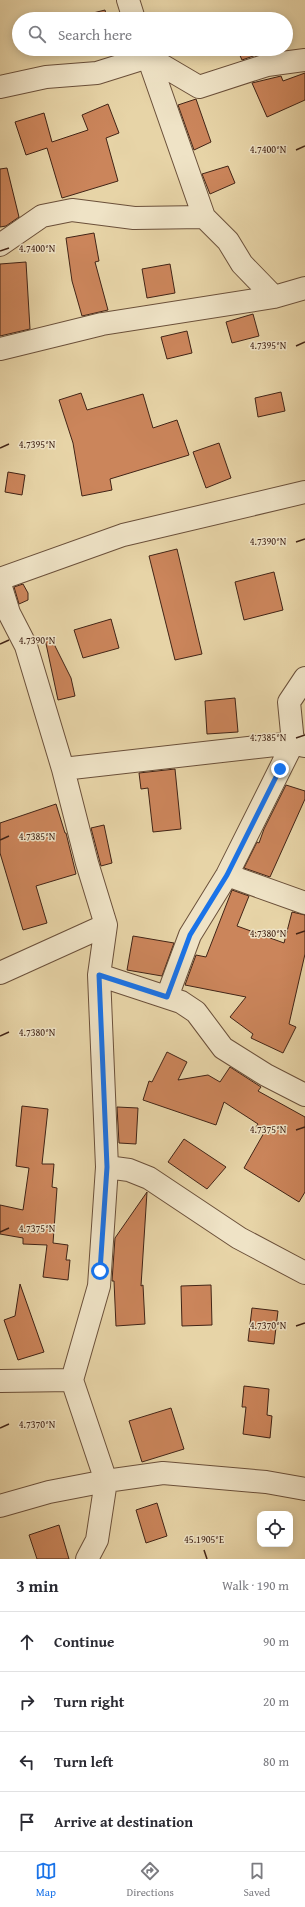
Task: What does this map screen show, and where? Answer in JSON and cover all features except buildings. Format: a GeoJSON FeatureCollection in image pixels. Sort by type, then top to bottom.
{"type":"FeatureCollection","features":[{"type":"Feature","properties":{"kind":"street"},"geometry":{"type":"LineString","coordinates":[[128,0],[132,12]]}},
{"type":"Feature","properties":{"kind":"street"},"geometry":{"type":"LineString","coordinates":[[0,87],[46,78],[97,73],[139,56]]}},
{"type":"Feature","properties":{"kind":"street"},"geometry":{"type":"LineString","coordinates":[[147,56],[204,217],[228,241],[242,264],[274,297]]}},
{"type":"Feature","properties":{"kind":"street"},"geometry":{"type":"LineString","coordinates":[[151,56],[199,87],[267,65],[305,60]]}},
{"type":"Feature","properties":{"kind":"street"},"geometry":{"type":"LineString","coordinates":[[0,245],[42,216],[72,210],[134,218],[204,217]]}},
{"type":"Feature","properties":{"kind":"street"},"geometry":{"type":"LineString","coordinates":[[0,349],[102,324],[274,297],[305,288]]}},
{"type":"Feature","properties":{"kind":"street"},"geometry":{"type":"LineString","coordinates":[[0,579],[123,535],[305,492]]}},
{"type":"Feature","properties":{"kind":"street"},"geometry":{"type":"LineString","coordinates":[[0,584],[9,613],[26,646],[63,769],[87,863],[106,925],[99,975],[107,1167],[99,1286],[72,1380],[106,1481],[97,1540],[87,1559]]}},
{"type":"Feature","properties":{"kind":"street"},"geometry":{"type":"LineString","coordinates":[[167,997],[190,935],[227,875],[299,745],[289,702],[305,678]]}},
{"type":"Feature","properties":{"kind":"street"},"geometry":{"type":"LineString","coordinates":[[63,769],[299,745]]}},
{"type":"Feature","properties":{"kind":"street"},"geometry":{"type":"LineString","coordinates":[[227,875],[305,903]]}},
{"type":"Feature","properties":{"kind":"street"},"geometry":{"type":"LineString","coordinates":[[0,973],[106,925]]}},
{"type":"Feature","properties":{"kind":"street"},"geometry":{"type":"LineString","coordinates":[[99,975],[181,1002],[196,1012],[223,1048],[266,1075],[305,1095]]}},
{"type":"Feature","properties":{"kind":"street"},"geometry":{"type":"LineString","coordinates":[[107,1167],[129,1170],[149,1178],[239,1238],[305,1273]]}},
{"type":"Feature","properties":{"kind":"street"},"geometry":{"type":"LineString","coordinates":[[0,1382],[72,1380]]}},
{"type":"Feature","properties":{"kind":"street"},"geometry":{"type":"LineString","coordinates":[[0,1506],[49,1492],[106,1481],[163,1473],[266,1482],[305,1489]]}},
{"type":"Feature","properties":{"kind":"route"},"geometry":{"type":"LineString","coordinates":[[100,1271],[107,1167],[99,975],[167,997],[190,935],[227,875],[280,769]]}}]}
